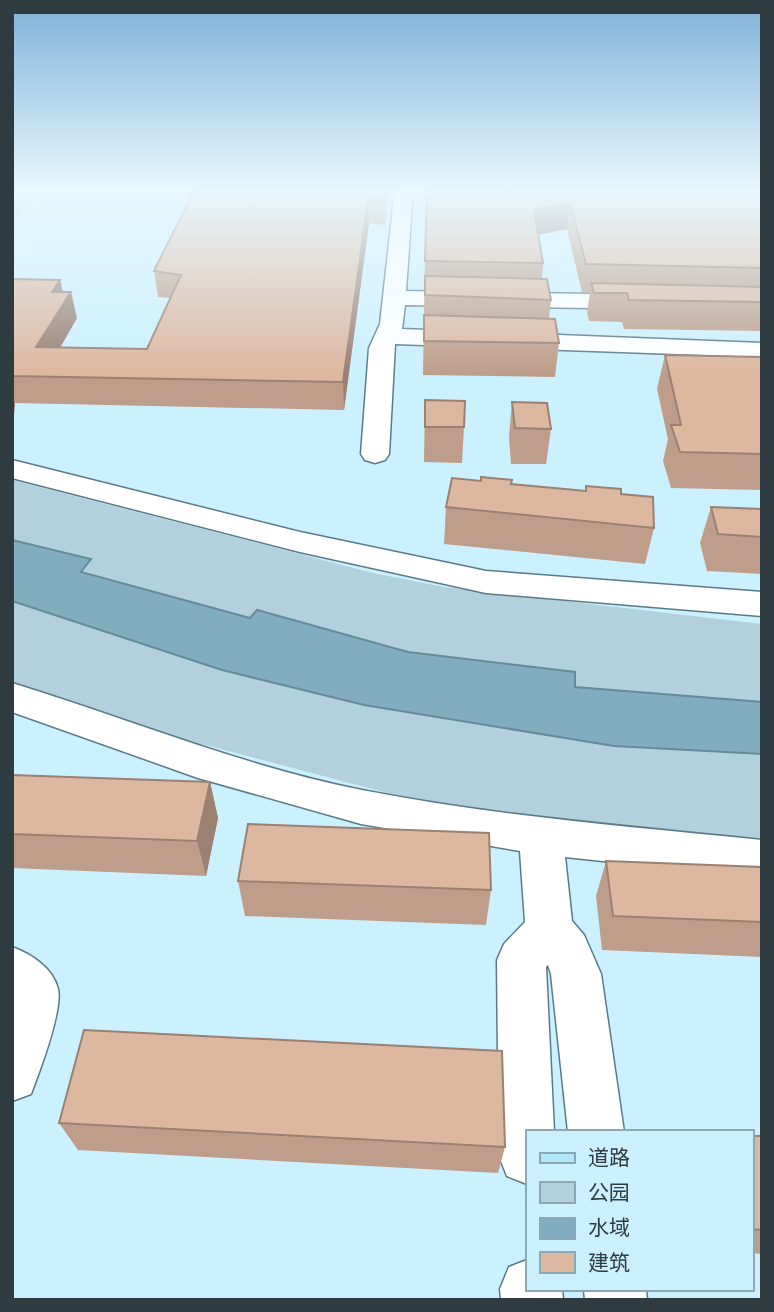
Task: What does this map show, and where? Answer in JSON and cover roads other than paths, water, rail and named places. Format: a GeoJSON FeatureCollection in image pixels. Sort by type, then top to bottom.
{"type":"FeatureCollection","features":[{"type":"Feature","properties":{"kind":"street"},"geometry":{"type":"LineString","coordinates":[[375,454],[381,348],[392,324],[398,250]]}},
{"type":"Feature","properties":{"kind":"street"},"geometry":{"type":"LineString","coordinates":[[394,298],[592,301],[614,305],[654,305]]}},
{"type":"Feature","properties":{"kind":"street"},"geometry":{"type":"LineString","coordinates":[[386,336],[596,342],[645,348],[762,350]]}},
{"type":"Feature","properties":{"kind":"street"},"geometry":{"type":"LineString","coordinates":[[12,469],[300,542],[486,582],[762,604]]}},
{"type":"Feature","properties":{"kind":"street"},"geometry":{"type":"LineString","coordinates":[[12,697],[198,762],[361,807],[541,836],[762,859]]}},
{"type":"Feature","properties":{"kind":"street"},"geometry":{"type":"LineString","coordinates":[[541,836],[549,929],[567,951],[576,974],[596,1130]]}},
{"type":"Feature","properties":{"kind":"street"},"geometry":{"type":"LineString","coordinates":[[526,1130],[521,960],[549,929]]}},
{"type":"Feature","properties":{"kind":"street"},"geometry":{"type":"LineString","coordinates":[[12,970],[34,991],[30,1017],[12,1075]]}},
{"type":"Feature","properties":{"kind":"water"},"geometry":{"type":"Polygon","coordinates":[[[12,540],[91,559],[81,572],[250,618],[257,610],[408,652],[575,672],[575,687],[762,702],[762,754],[614,746],[364,705],[222,670],[12,601],[12,540]]]}}]}
